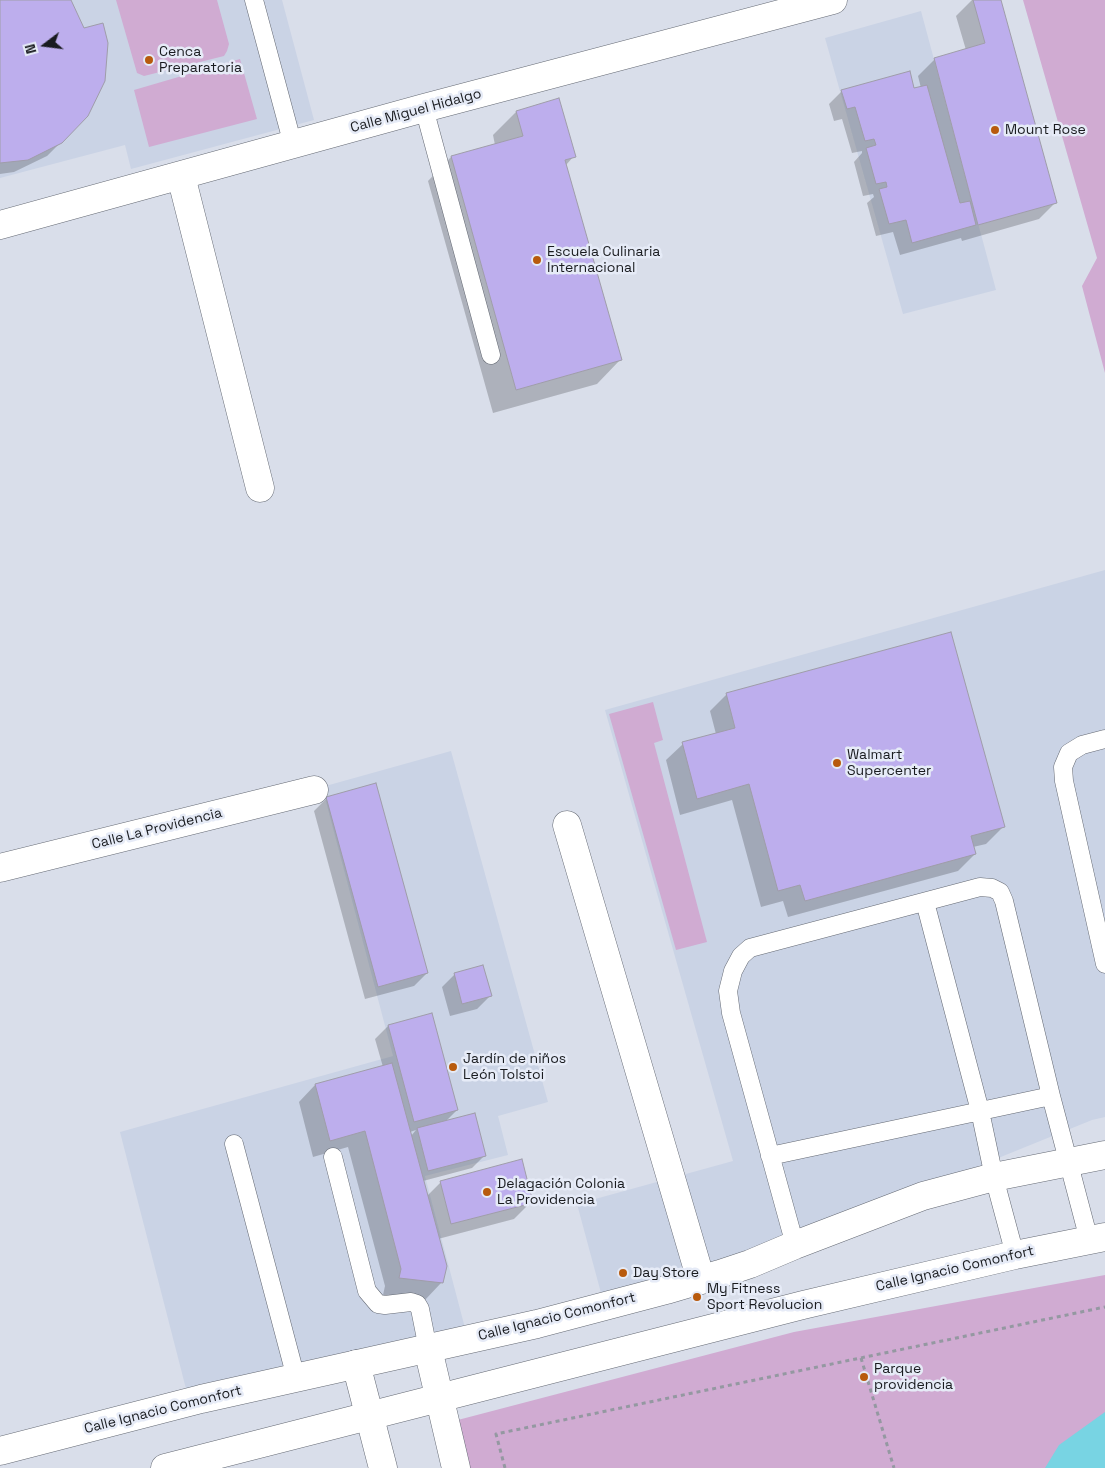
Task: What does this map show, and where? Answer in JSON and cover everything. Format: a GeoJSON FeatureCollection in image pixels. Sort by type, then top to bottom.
{"type":"FeatureCollection","features":[{"type":"Feature","properties":{"kind":"street","name":"Calle Miguel Hidalgo"},"geometry":{"type":"LineString","coordinates":[[0,225],[424,108],[833,0]]}},
{"type":"Feature","properties":{"kind":"street"},"geometry":{"type":"LineString","coordinates":[[181,176],[260,488]]}},
{"type":"Feature","properties":{"kind":"street","name":"Calle La Providencia"},"geometry":{"type":"LineString","coordinates":[[0,868],[314,790]]}},
{"type":"Feature","properties":{"kind":"street"},"geometry":{"type":"LineString","coordinates":[[567,825],[702,1280]]}},
{"type":"Feature","properties":{"kind":"street","name":"Calle Ignacio Comonfort"},"geometry":{"type":"LineString","coordinates":[[0,1451],[192,1402],[537,1324],[702,1280],[750,1264],[923,1196],[994,1177],[1105,1155]]}},
{"type":"Feature","properties":{"kind":"street","name":"Calle Ignacio Comonfort"},"geometry":{"type":"LineString","coordinates":[[166,1468],[803,1305],[1015,1255],[1097,1238]]}},
{"type":"Feature","properties":{"kind":"street"},"geometry":{"type":"LineString","coordinates":[[428,1349],[456,1468]]}},
{"type":"Feature","properties":{"kind":"street"},"geometry":{"type":"LineString","coordinates":[[356,1364],[383,1468]]}},
{"type":"Feature","properties":{"kind":"lane"},"geometry":{"type":"LineString","coordinates":[[254,0],[293,145]]}},
{"type":"Feature","properties":{"kind":"lane"},"geometry":{"type":"LineString","coordinates":[[424,108],[491,355]]}},
{"type":"Feature","properties":{"kind":"lane"},"geometry":{"type":"LineString","coordinates":[[1105,739],[1082,745],[1069,753],[1063,766],[1064,781],[1105,964]]}},
{"type":"Feature","properties":{"kind":"lane"},"geometry":{"type":"LineString","coordinates":[[795,1245],[731,1012],[728,991],[732,971],[741,956],[750,948],[980,887],[992,888],[1000,892],[1004,901],[1051,1096],[1069,1162],[1097,1238]]}},
{"type":"Feature","properties":{"kind":"lane"},"geometry":{"type":"LineString","coordinates":[[925,902],[980,1111],[994,1177],[1015,1255]]}},
{"type":"Feature","properties":{"kind":"lane"},"geometry":{"type":"LineString","coordinates":[[770,1156],[1051,1096]]}},
{"type":"Feature","properties":{"kind":"lane"},"geometry":{"type":"LineString","coordinates":[[234,1144],[296,1378]]}},
{"type":"Feature","properties":{"kind":"lane"},"geometry":{"type":"LineString","coordinates":[[333,1157],[368,1291],[378,1304],[411,1302],[417,1304],[420,1309],[428,1349]]}},
{"type":"Feature","properties":{"kind":"path"},"geometry":{"type":"LineString","coordinates":[[505,1468],[496,1434],[1105,1307]]}},
{"type":"Feature","properties":{"kind":"path"},"geometry":{"type":"LineString","coordinates":[[861,1358],[894,1468]]}},
{"type":"Feature","properties":{"kind":"shaded area","name":"Cenca Preparatoria"},"geometry":{"type":"Polygon","coordinates":[[[0,0],[282,0],[314,120],[131,169],[125,145],[0,178],[0,0]]]}},
{"type":"Feature","properties":{"kind":"shaded area"},"geometry":{"type":"Polygon","coordinates":[[[116,0],[217,0],[229,44],[227,51],[224,56],[144,76],[137,73],[116,0]]]}},
{"type":"Feature","properties":{"kind":"shaded area"},"geometry":{"type":"Polygon","coordinates":[[[1023,0],[1105,0],[1105,373],[1082,286],[1097,258],[1023,0]]]}},
{"type":"Feature","properties":{"kind":"shaded area"},"geometry":{"type":"Polygon","coordinates":[[[921,11],[996,290],[903,314],[825,38],[921,11]]]}},
{"type":"Feature","properties":{"kind":"shaded area"},"geometry":{"type":"Polygon","coordinates":[[[240,59],[257,119],[149,147],[134,90],[240,59]]]}},
{"type":"Feature","properties":{"kind":"shaded area"},"geometry":{"type":"Polygon","coordinates":[[[1105,570],[1105,1117],[1092,1120],[759,1255],[717,1270],[193,1416],[120,1132],[393,1056],[322,787],[451,751],[548,1102],[498,1116],[508,1155],[425,1176],[465,1328],[601,1293],[577,1204],[733,1161],[605,710],[1105,570]]]}},
{"type":"Feature","properties":{"kind":"shaded area"},"geometry":{"type":"Polygon","coordinates":[[[653,702],[663,740],[654,743],[707,942],[676,950],[609,714],[653,702]]]}},
{"type":"Feature","properties":{"kind":"shaded area","name":"Parque providencia"},"geometry":{"type":"Polygon","coordinates":[[[1105,1275],[1105,1468],[467,1468],[454,1421],[794,1332],[1105,1275]]]}},
{"type":"Feature","properties":{"kind":"water"},"geometry":{"type":"Polygon","coordinates":[[[1105,1412],[1105,1468],[1045,1468],[1059,1445],[1105,1412]]]}},
{"type":"Feature","properties":{"kind":"building"},"geometry":{"type":"Polygon","coordinates":[[[0,0],[71,0],[84,28],[103,23],[108,43],[105,81],[88,116],[62,143],[28,160],[0,163],[0,0]]]}},
{"type":"Feature","properties":{"kind":"building","name":"Mount Rose"},"geometry":{"type":"Polygon","coordinates":[[[973,0],[1001,0],[1057,203],[978,225],[934,58],[985,43],[973,0]]]}},
{"type":"Feature","properties":{"kind":"building"},"geometry":{"type":"Polygon","coordinates":[[[910,71],[914,88],[927,85],[960,203],[970,201],[976,225],[912,243],[906,220],[889,224],[879,189],[887,187],[886,182],[876,184],[866,148],[876,145],[874,139],[865,141],[855,107],[847,109],[841,90],[910,71]]]}},
{"type":"Feature","properties":{"kind":"building","name":"Escuela Culinaria Internacional"},"geometry":{"type":"Polygon","coordinates":[[[559,98],[576,157],[565,160],[622,360],[516,390],[451,156],[523,136],[516,111],[559,98]]]}},
{"type":"Feature","properties":{"kind":"building","name":"Walmart Supercenter"},"geometry":{"type":"Polygon","coordinates":[[[951,632],[1005,827],[971,836],[976,854],[805,901],[800,885],[778,891],[749,784],[697,799],[682,742],[735,728],[726,693],[951,632]]]}},
{"type":"Feature","properties":{"kind":"building"},"geometry":{"type":"Polygon","coordinates":[[[376,783],[428,973],[378,987],[326,797],[376,783]]]}},
{"type":"Feature","properties":{"kind":"building"},"geometry":{"type":"Polygon","coordinates":[[[483,965],[492,996],[462,1004],[454,973],[483,965]]]}},
{"type":"Feature","properties":{"kind":"building"},"geometry":{"type":"Polygon","coordinates":[[[432,1013],[458,1110],[414,1122],[388,1025],[432,1013]]]}},
{"type":"Feature","properties":{"kind":"building"},"geometry":{"type":"Polygon","coordinates":[[[392,1063],[447,1266],[443,1283],[399,1278],[401,1269],[365,1131],[330,1141],[315,1084],[392,1063]]]}},
{"type":"Feature","properties":{"kind":"building"},"geometry":{"type":"Polygon","coordinates":[[[475,1113],[486,1156],[428,1171],[417,1128],[475,1113]]]}},
{"type":"Feature","properties":{"kind":"building","name":"Delagación Colonia La Providencia"},"geometry":{"type":"Polygon","coordinates":[[[522,1159],[533,1203],[451,1224],[440,1181],[522,1159]]]}},
{"type":"Feature","properties":{"kind":"place","name":"Cenca Preparatoria"},"geometry":{"type":"Point","coordinates":[149,60]}},
{"type":"Feature","properties":{"kind":"place","name":"Mount Rose"},"geometry":{"type":"Point","coordinates":[995,130]}},
{"type":"Feature","properties":{"kind":"place","name":"Escuela Culinaria Internacional"},"geometry":{"type":"Point","coordinates":[537,260]}},
{"type":"Feature","properties":{"kind":"place","name":"Walmart Supercenter"},"geometry":{"type":"Point","coordinates":[837,763]}},
{"type":"Feature","properties":{"kind":"place","name":"Jardín de niños León Tolstoi"},"geometry":{"type":"Point","coordinates":[453,1067]}},
{"type":"Feature","properties":{"kind":"place","name":"Delagación Colonia La Providencia"},"geometry":{"type":"Point","coordinates":[487,1192]}},
{"type":"Feature","properties":{"kind":"place","name":"Day Store"},"geometry":{"type":"Point","coordinates":[623,1273]}},
{"type":"Feature","properties":{"kind":"place","name":"My Fitness Sport Revolucion"},"geometry":{"type":"Point","coordinates":[697,1297]}},
{"type":"Feature","properties":{"kind":"place","name":"Parque providencia"},"geometry":{"type":"Point","coordinates":[864,1377]}}]}
